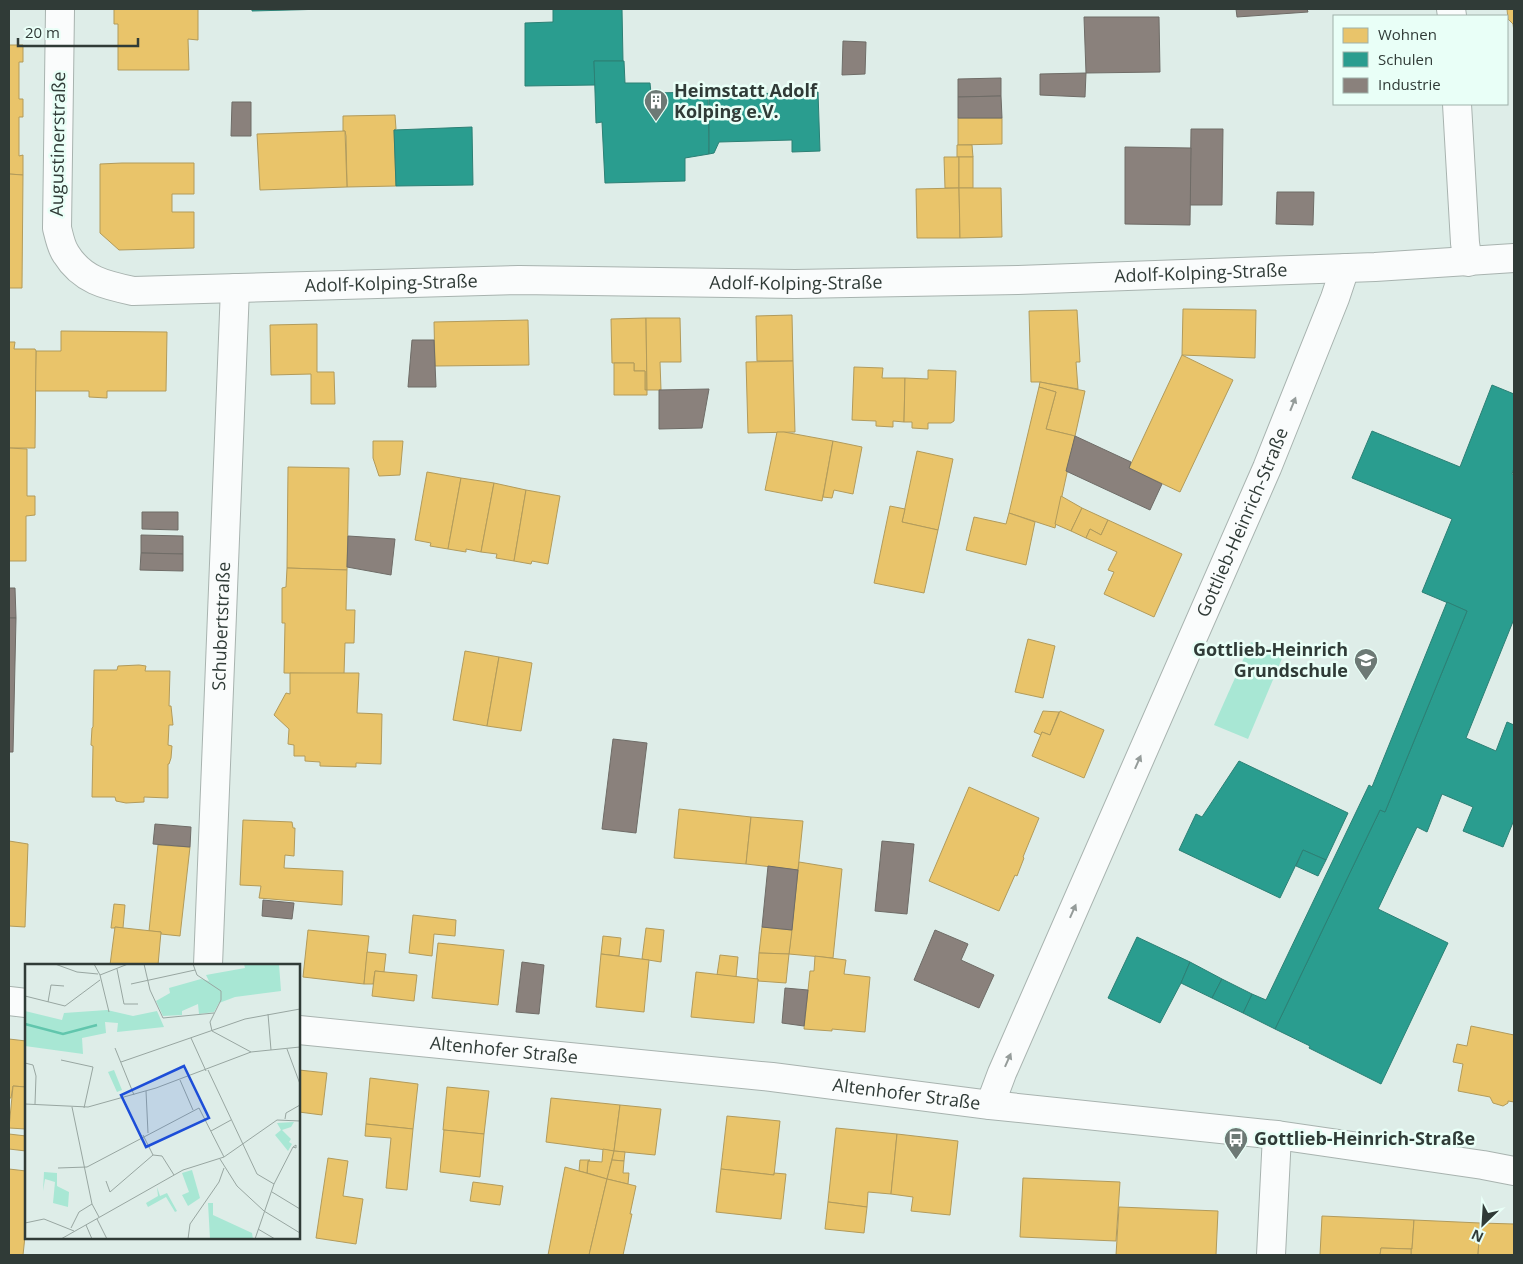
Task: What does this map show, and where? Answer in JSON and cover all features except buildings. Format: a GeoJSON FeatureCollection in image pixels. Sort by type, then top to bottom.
{"type":"FeatureCollection","features":[{"type":"Feature","properties":{"kind":"street","name":"Augustinerstraße"},"geometry":{"type":"LineString","coordinates":[[60,9],[57,228],[65,253],[80,272]]}},
{"type":"Feature","properties":{"kind":"street"},"geometry":{"type":"LineString","coordinates":[[1456,105],[1464,243],[1468,262]]}},
{"type":"Feature","properties":{"kind":"street","name":"Adolf-Kolping-Straße"},"geometry":{"type":"LineString","coordinates":[[80,272],[104,285],[133,291],[520,280],[795,284],[1042,279],[1345,268],[1514,258]]}},
{"type":"Feature","properties":{"kind":"street","name":"Gottlieb-Heinrich-Straße"},"geometry":{"type":"LineString","coordinates":[[990,1105],[1002,1073],[1267,468],[1336,298],[1345,268]]}},
{"type":"Feature","properties":{"kind":"street","name":"Schubertstraße"},"geometry":{"type":"LineString","coordinates":[[208,964],[235,288]]}},
{"type":"Feature","properties":{"kind":"street"},"geometry":{"type":"LineString","coordinates":[[9,1001],[25,1003]]}},
{"type":"Feature","properties":{"kind":"street","name":"Altenhofer Straße"},"geometry":{"type":"LineString","coordinates":[[300,1030],[772,1077],[990,1105],[1277,1136],[1514,1171]]}},
{"type":"Feature","properties":{"kind":"street"},"geometry":{"type":"LineString","coordinates":[[1271,1255],[1277,1136]]}},
{"type":"Feature","properties":{"kind":"green space"},"geometry":{"type":"Polygon","coordinates":[[[1251,642],[1283,656],[1248,739],[1214,725],[1251,642]]]}},
{"type":"Feature","properties":{"kind":"place","name":"Heimstatt Adolf Kolping e.V."},"geometry":{"type":"Point","coordinates":[656,122]}},
{"type":"Feature","properties":{"kind":"place","name":"Gottlieb-Heinrich Grundschule"},"geometry":{"type":"Point","coordinates":[1366,681]}},
{"type":"Feature","properties":{"kind":"place","name":"Gottlieb-Heinrich-Straße"},"geometry":{"type":"Point","coordinates":[1236,1160]}}]}
